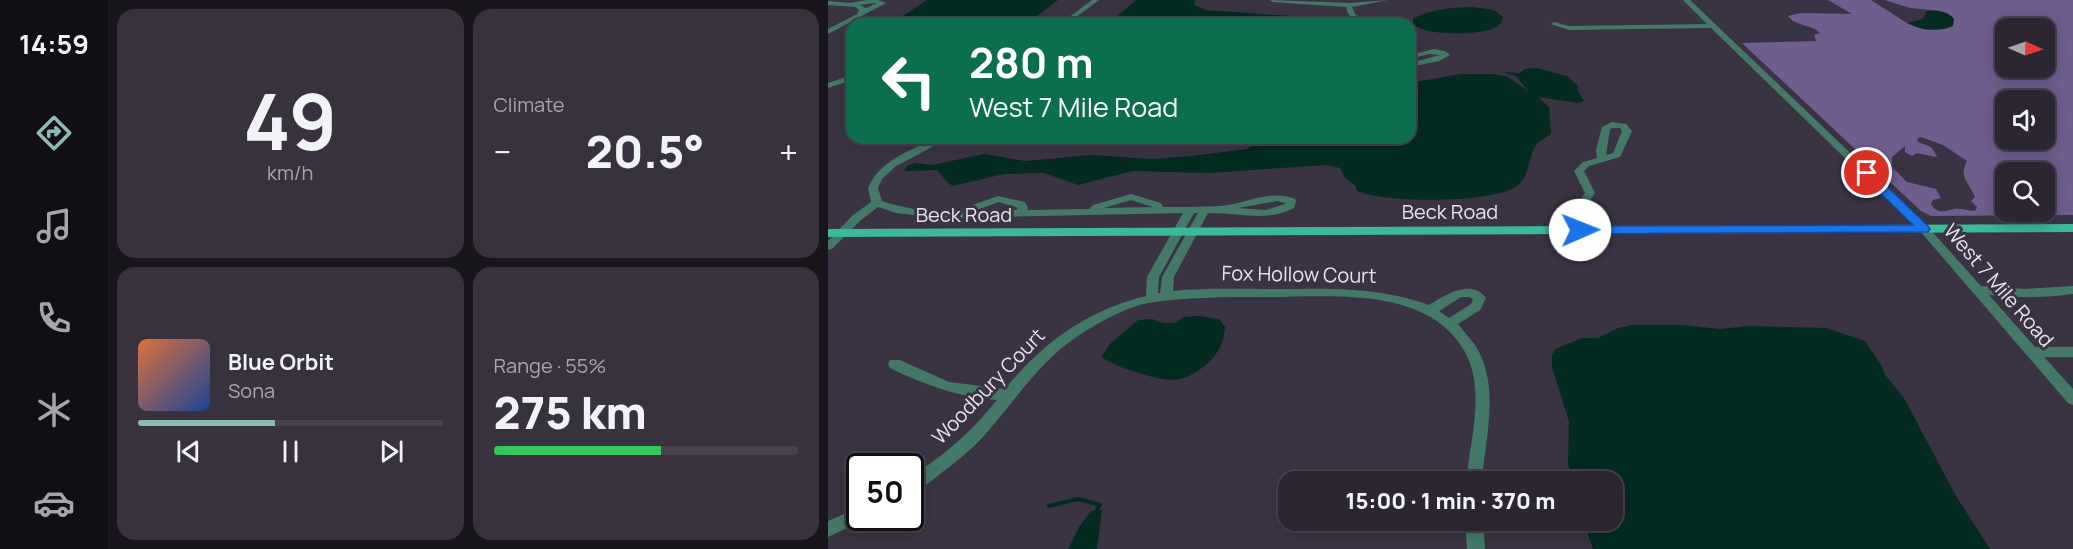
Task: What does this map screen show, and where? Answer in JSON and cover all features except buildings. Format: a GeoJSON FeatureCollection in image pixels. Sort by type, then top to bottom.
{"type":"FeatureCollection","features":[{"type":"Feature","properties":{"kind":"main road","name":"Beck Road"},"geometry":{"type":"LineString","coordinates":[[828,233],[2073,228]]}},
{"type":"Feature","properties":{"kind":"street"},"geometry":{"type":"LineString","coordinates":[[1071,18],[1096,0]]}},
{"type":"Feature","properties":{"kind":"street"},"geometry":{"type":"LineString","coordinates":[[1273,0],[1350,5],[1386,0]]}},
{"type":"Feature","properties":{"kind":"street"},"geometry":{"type":"LineString","coordinates":[[1350,5],[1373,0]]}},
{"type":"Feature","properties":{"kind":"street","name":"West 7 Mile Road"},"geometry":{"type":"LineString","coordinates":[[1686,0],[1924,229],[2073,399]]}},
{"type":"Feature","properties":{"kind":"street"},"geometry":{"type":"LineString","coordinates":[[828,3],[851,4],[874,1],[883,3],[862,9],[852,18]]}},
{"type":"Feature","properties":{"kind":"street"},"geometry":{"type":"LineString","coordinates":[[851,4],[862,9]]}},
{"type":"Feature","properties":{"kind":"street"},"geometry":{"type":"LineString","coordinates":[[1350,5],[1349,11],[1357,18]]}},
{"type":"Feature","properties":{"kind":"street"},"geometry":{"type":"LineString","coordinates":[[828,32],[846,23]]}},
{"type":"Feature","properties":{"kind":"street"},"geometry":{"type":"LineString","coordinates":[[1554,24],[1569,28],[1712,26]]}},
{"type":"Feature","properties":{"kind":"street"},"geometry":{"type":"LineString","coordinates":[[1416,55],[1433,51],[1442,51],[1446,55],[1416,64]]}},
{"type":"Feature","properties":{"kind":"street"},"geometry":{"type":"LineString","coordinates":[[828,86],[846,79]]}},
{"type":"Feature","properties":{"kind":"street"},"geometry":{"type":"LineString","coordinates":[[828,247],[875,210],[877,203],[873,188],[879,176],[899,160],[929,144]]}},
{"type":"Feature","properties":{"kind":"street"},"geometry":{"type":"LineString","coordinates":[[1580,230],[1577,212],[1590,194],[1579,171],[1582,166],[1602,159]]}},
{"type":"Feature","properties":{"kind":"street"},"geometry":{"type":"LineString","coordinates":[[877,203],[911,212],[959,215],[1205,209],[1246,212],[1279,211],[1290,206],[1291,201],[1276,197],[1223,209]]}},
{"type":"Feature","properties":{"kind":"street"},"geometry":{"type":"LineString","coordinates":[[1159,298],[1154,277],[1184,233],[1205,209]]}},
{"type":"Feature","properties":{"kind":"street"},"geometry":{"type":"LineString","coordinates":[[1184,233],[1190,210]]}},
{"type":"Feature","properties":{"kind":"street"},"geometry":{"type":"LineString","coordinates":[[1976,289],[2021,294],[2073,290]]}},
{"type":"Feature","properties":{"kind":"street","name":"Fox Hollow Court"},"geometry":{"type":"LineString","coordinates":[[1159,298],[1199,293],[1363,293],[1398,299],[1429,311],[1448,324],[1470,349],[1480,377],[1482,396],[1475,471]]}},
{"type":"Feature","properties":{"kind":"street"},"geometry":{"type":"LineString","coordinates":[[1429,311],[1458,294],[1476,294],[1480,298],[1476,307],[1448,324]]}},
{"type":"Feature","properties":{"kind":"street","name":"Woodbury Court"},"geometry":{"type":"LineString","coordinates":[[924,476],[951,457],[972,438],[1038,360],[1072,332],[1114,311],[1159,298]]}},
{"type":"Feature","properties":{"kind":"street"},"geometry":{"type":"LineString","coordinates":[[2031,352],[2073,352]]}},
{"type":"Feature","properties":{"kind":"street"},"geometry":{"type":"LineString","coordinates":[[895,364],[950,389],[1008,395]]}},
{"type":"Feature","properties":{"kind":"street"},"geometry":{"type":"LineString","coordinates":[[828,529],[846,521]]}},
{"type":"Feature","properties":{"kind":"street"},"geometry":{"type":"LineString","coordinates":[[1475,531],[1476,549]]}},
{"type":"Feature","properties":{"kind":"shaded area"},"geometry":{"type":"Polygon","coordinates":[[[927,0],[1058,0],[1032,18],[900,18],[927,0]]]}},
{"type":"Feature","properties":{"kind":"shaded area"},"geometry":{"type":"Polygon","coordinates":[[[1136,0],[1195,0],[1194,5],[1206,10],[1305,18],[1115,18],[1136,0]]]}},
{"type":"Feature","properties":{"kind":"shaded area"},"geometry":{"type":"Polygon","coordinates":[[[1828,0],[1871,0],[1910,25],[1941,11],[1910,8],[1885,0],[2073,0],[2073,215],[2055,215],[2055,162],[1995,162],[1995,216],[1931,216],[1921,211],[1742,43],[1816,41],[1814,35],[1820,33],[1817,30],[1795,22],[1788,16],[1801,13],[1852,14],[1828,0]],[[1921,137],[1917,139],[1918,142],[1931,147],[1937,156],[1917,153],[1912,156],[1905,152],[1905,146],[1892,157],[1892,167],[1907,182],[1936,189],[1941,198],[1933,200],[1931,204],[1936,210],[1975,211],[1977,207],[1971,201],[1975,197],[1964,175],[1967,161],[1943,145],[1921,137]]]}},
{"type":"Feature","properties":{"kind":"shaded area"},"geometry":{"type":"Polygon","coordinates":[[[1473,7],[1494,10],[1503,17],[1499,25],[1482,32],[1442,33],[1416,26],[1415,18],[1442,9],[1473,7]]]}},
{"type":"Feature","properties":{"kind":"shaded area"},"geometry":{"type":"Polygon","coordinates":[[[1927,11],[1949,14],[1954,19],[1953,26],[1930,30],[1908,23],[1923,19],[1927,11]]]}},
{"type":"Feature","properties":{"kind":"shaded area"},"geometry":{"type":"Polygon","coordinates":[[[1537,68],[1567,76],[1578,86],[1578,91],[1584,101],[1578,103],[1538,97],[1549,107],[1551,134],[1536,145],[1525,177],[1517,186],[1486,196],[1438,200],[1371,195],[1357,191],[1355,185],[1345,178],[1340,168],[1326,165],[1209,173],[1133,171],[1078,185],[1044,173],[1004,174],[953,186],[937,170],[904,171],[907,166],[915,163],[932,165],[984,154],[1025,161],[1091,155],[1153,159],[1247,149],[1255,144],[1416,144],[1416,82],[1461,74],[1495,74],[1508,77],[1528,91],[1516,76],[1502,72],[1520,73],[1525,69],[1537,68]]]}},
{"type":"Feature","properties":{"kind":"shaded area"},"geometry":{"type":"Polygon","coordinates":[[[1199,316],[1219,319],[1225,327],[1222,342],[1215,355],[1191,375],[1167,380],[1124,368],[1101,357],[1110,344],[1138,320],[1152,319],[1163,323],[1174,323],[1184,317],[1199,316]]]}},
{"type":"Feature","properties":{"kind":"shaded area"},"geometry":{"type":"Polygon","coordinates":[[[1631,325],[1682,325],[1720,329],[1749,326],[1826,328],[1865,341],[1886,376],[1904,398],[1956,496],[1990,549],[1593,549],[1587,531],[1623,531],[1623,471],[1570,471],[1569,422],[1552,367],[1552,355],[1555,349],[1582,338],[1598,338],[1618,328],[1631,325]]]}},
{"type":"Feature","properties":{"kind":"shaded area"},"geometry":{"type":"Polygon","coordinates":[[[1102,510],[1097,549],[1068,549],[1079,527],[1091,511],[1102,510]]]}},
{"type":"Feature","properties":{"kind":"waterway"},"geometry":{"type":"LineString","coordinates":[[1049,506],[1078,499],[1100,505],[1095,513]]}},
{"type":"Feature","properties":{"kind":"route"},"geometry":{"type":"LineString","coordinates":[[1580,230],[1924,229],[1867,173]]}}]}
